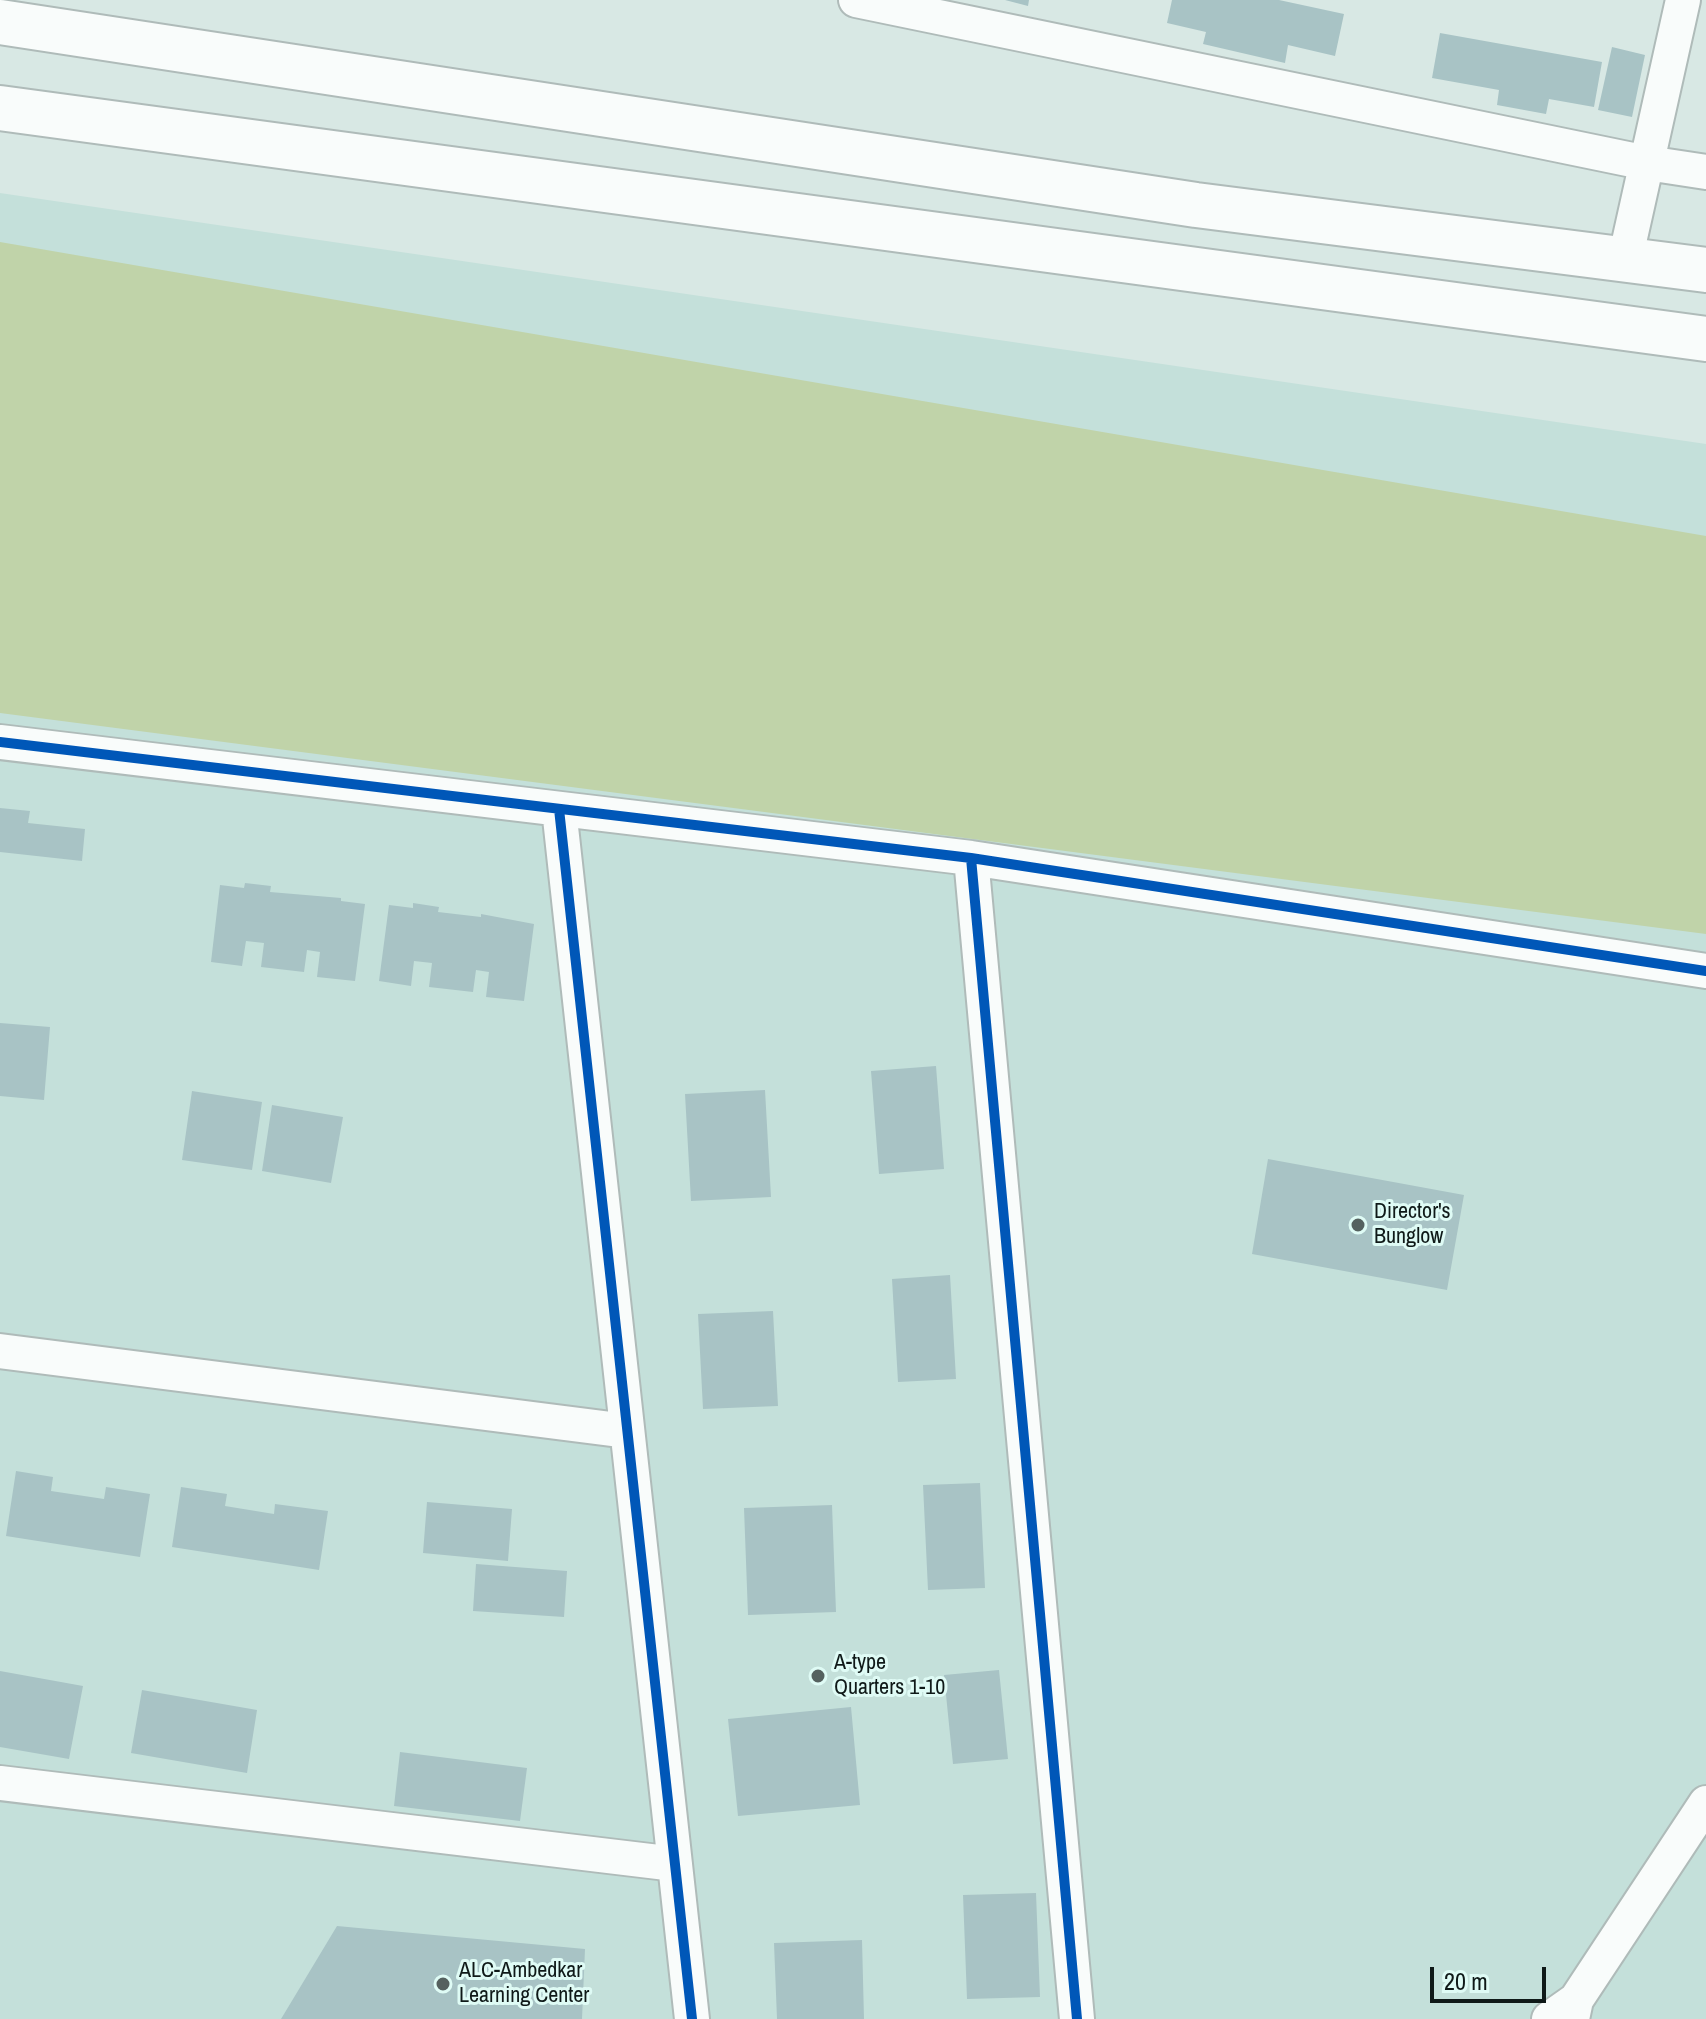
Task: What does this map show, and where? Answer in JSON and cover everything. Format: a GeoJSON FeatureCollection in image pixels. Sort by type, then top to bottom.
{"type":"FeatureCollection","features":[{"type":"Feature","properties":{"kind":"main road"},"geometry":{"type":"LineString","coordinates":[[0,22],[1196,205],[1706,270]]}},
{"type":"Feature","properties":{"kind":"main road"},"geometry":{"type":"LineString","coordinates":[[0,108],[1706,339]]}},
{"type":"Feature","properties":{"kind":"street"},"geometry":{"type":"LineString","coordinates":[[856,0],[1647,163],[1706,172]]}},
{"type":"Feature","properties":{"kind":"street"},"geometry":{"type":"LineString","coordinates":[[1625,260],[1683,0]]}},
{"type":"Feature","properties":{"kind":"street"},"geometry":{"type":"LineString","coordinates":[[0,742],[971,858],[1706,971]]}},
{"type":"Feature","properties":{"kind":"street"},"geometry":{"type":"LineString","coordinates":[[559,809],[692,2019]]}},
{"type":"Feature","properties":{"kind":"street"},"geometry":{"type":"LineString","coordinates":[[971,858],[1077,2019]]}},
{"type":"Feature","properties":{"kind":"street"},"geometry":{"type":"LineString","coordinates":[[0,1351],[627,1431]]}},
{"type":"Feature","properties":{"kind":"street"},"geometry":{"type":"LineString","coordinates":[[0,1783],[675,1864]]}},
{"type":"Feature","properties":{"kind":"street"},"geometry":{"type":"LineString","coordinates":[[1566,2013],[1706,1803]]}},
{"type":"Feature","properties":{"kind":"shaded area"},"geometry":{"type":"Polygon","coordinates":[[[0,193],[1706,444],[1706,2019],[0,2019],[0,193]]]}},
{"type":"Feature","properties":{"kind":"green space"},"geometry":{"type":"Polygon","coordinates":[[[0,242],[1706,536],[1706,934],[0,713],[0,242]]]}},
{"type":"Feature","properties":{"kind":"building"},"geometry":{"type":"Polygon","coordinates":[[[1005,0],[1029,0],[1028,6],[1005,0]]]}},
{"type":"Feature","properties":{"kind":"building"},"geometry":{"type":"Polygon","coordinates":[[[1172,0],[1279,0],[1344,14],[1335,56],[1288,45],[1285,63],[1203,44],[1206,32],[1167,23],[1172,0]]]}},
{"type":"Feature","properties":{"kind":"building"},"geometry":{"type":"Polygon","coordinates":[[[1440,33],[1602,62],[1594,107],[1549,99],[1546,114],[1497,105],[1499,90],[1432,78],[1440,33]]]}},
{"type":"Feature","properties":{"kind":"building"},"geometry":{"type":"Polygon","coordinates":[[[1612,47],[1645,55],[1632,117],[1598,110],[1612,47]]]}},
{"type":"Feature","properties":{"kind":"building"},"geometry":{"type":"Polygon","coordinates":[[[0,808],[30,811],[28,823],[85,829],[82,861],[0,852],[0,808]]]}},
{"type":"Feature","properties":{"kind":"building"},"geometry":{"type":"Polygon","coordinates":[[[245,883],[271,886],[270,892],[341,898],[341,901],[365,904],[355,981],[317,977],[320,952],[307,950],[304,972],[261,967],[264,943],[246,941],[242,966],[211,962],[220,885],[244,888],[245,883]]]}},
{"type":"Feature","properties":{"kind":"building"},"geometry":{"type":"Polygon","coordinates":[[[413,903],[439,907],[438,912],[481,917],[481,914],[534,924],[524,1001],[486,997],[489,972],[476,970],[473,992],[429,987],[432,963],[414,961],[411,986],[379,981],[389,905],[413,908],[413,903]]]}},
{"type":"Feature","properties":{"kind":"building"},"geometry":{"type":"Polygon","coordinates":[[[0,1023],[50,1027],[44,1100],[0,1096],[0,1023]]]}},
{"type":"Feature","properties":{"kind":"building"},"geometry":{"type":"Polygon","coordinates":[[[936,1066],[944,1169],[879,1174],[871,1071],[936,1066]]]}},
{"type":"Feature","properties":{"kind":"building"},"geometry":{"type":"Polygon","coordinates":[[[765,1090],[771,1197],[691,1201],[685,1094],[765,1090]]]}},
{"type":"Feature","properties":{"kind":"building"},"geometry":{"type":"Polygon","coordinates":[[[192,1091],[262,1102],[252,1170],[182,1160],[192,1091]]]}},
{"type":"Feature","properties":{"kind":"building"},"geometry":{"type":"Polygon","coordinates":[[[272,1105],[343,1117],[331,1183],[262,1171],[272,1105]]]}},
{"type":"Feature","properties":{"kind":"building","name":"Director's Bunglow"},"geometry":{"type":"Polygon","coordinates":[[[1268,1159],[1464,1195],[1447,1290],[1252,1254],[1268,1159]]]}},
{"type":"Feature","properties":{"kind":"building"},"geometry":{"type":"Polygon","coordinates":[[[950,1275],[956,1379],[898,1382],[892,1279],[950,1275]]]}},
{"type":"Feature","properties":{"kind":"building"},"geometry":{"type":"Polygon","coordinates":[[[773,1311],[778,1406],[703,1409],[698,1314],[773,1311]]]}},
{"type":"Feature","properties":{"kind":"building"},"geometry":{"type":"Polygon","coordinates":[[[16,1471],[53,1477],[51,1491],[104,1499],[106,1487],[150,1494],[140,1557],[6,1536],[16,1471]]]}},
{"type":"Feature","properties":{"kind":"building"},"geometry":{"type":"Polygon","coordinates":[[[980,1483],[985,1588],[928,1590],[923,1485],[980,1483]]]}},
{"type":"Feature","properties":{"kind":"building"},"geometry":{"type":"Polygon","coordinates":[[[181,1487],[227,1494],[225,1506],[274,1514],[275,1504],[328,1511],[319,1570],[172,1547],[181,1487]]]}},
{"type":"Feature","properties":{"kind":"building"},"geometry":{"type":"Polygon","coordinates":[[[427,1502],[512,1509],[508,1561],[423,1553],[427,1502]]]}},
{"type":"Feature","properties":{"kind":"building"},"geometry":{"type":"Polygon","coordinates":[[[832,1505],[836,1612],[748,1615],[744,1508],[832,1505]]]}},
{"type":"Feature","properties":{"kind":"building"},"geometry":{"type":"Polygon","coordinates":[[[476,1564],[567,1571],[564,1617],[473,1611],[476,1564]]]}},
{"type":"Feature","properties":{"kind":"building"},"geometry":{"type":"Polygon","coordinates":[[[999,1670],[1008,1759],[953,1764],[944,1675],[999,1670]]]}},
{"type":"Feature","properties":{"kind":"building"},"geometry":{"type":"Polygon","coordinates":[[[0,1671],[83,1686],[69,1759],[0,1747],[0,1671]]]}},
{"type":"Feature","properties":{"kind":"building"},"geometry":{"type":"Polygon","coordinates":[[[142,1690],[257,1710],[247,1773],[131,1753],[142,1690]]]}},
{"type":"Feature","properties":{"kind":"building"},"geometry":{"type":"Polygon","coordinates":[[[851,1707],[860,1805],[738,1816],[728,1719],[851,1707]]]}},
{"type":"Feature","properties":{"kind":"building"},"geometry":{"type":"Polygon","coordinates":[[[400,1752],[527,1768],[520,1821],[394,1806],[400,1752]]]}},
{"type":"Feature","properties":{"kind":"building"},"geometry":{"type":"Polygon","coordinates":[[[1036,1893],[1040,1997],[967,1999],[963,1895],[1036,1893]]]}},
{"type":"Feature","properties":{"kind":"building","name":"ALC-Ambedkar Learning Center"},"geometry":{"type":"Polygon","coordinates":[[[337,1926],[585,1949],[582,2019],[281,2019],[337,1926]]]}},
{"type":"Feature","properties":{"kind":"building"},"geometry":{"type":"Polygon","coordinates":[[[862,1940],[864,2019],[777,2019],[774,1943],[862,1940]]]}},
{"type":"Feature","properties":{"kind":"cycle path"},"geometry":{"type":"LineString","coordinates":[[0,742],[971,858],[1706,971]]}},
{"type":"Feature","properties":{"kind":"cycle path"},"geometry":{"type":"LineString","coordinates":[[559,809],[692,2019]]}},
{"type":"Feature","properties":{"kind":"cycle path"},"geometry":{"type":"LineString","coordinates":[[971,858],[1077,2019]]}},
{"type":"Feature","properties":{"kind":"place","name":"Director's Bunglow"},"geometry":{"type":"Point","coordinates":[1358,1225]}},
{"type":"Feature","properties":{"kind":"place","name":"A-type Quarters 1-10"},"geometry":{"type":"Point","coordinates":[818,1676]}},
{"type":"Feature","properties":{"kind":"place","name":"ALC-Ambedkar Learning Center"},"geometry":{"type":"Point","coordinates":[443,1984]}}]}
